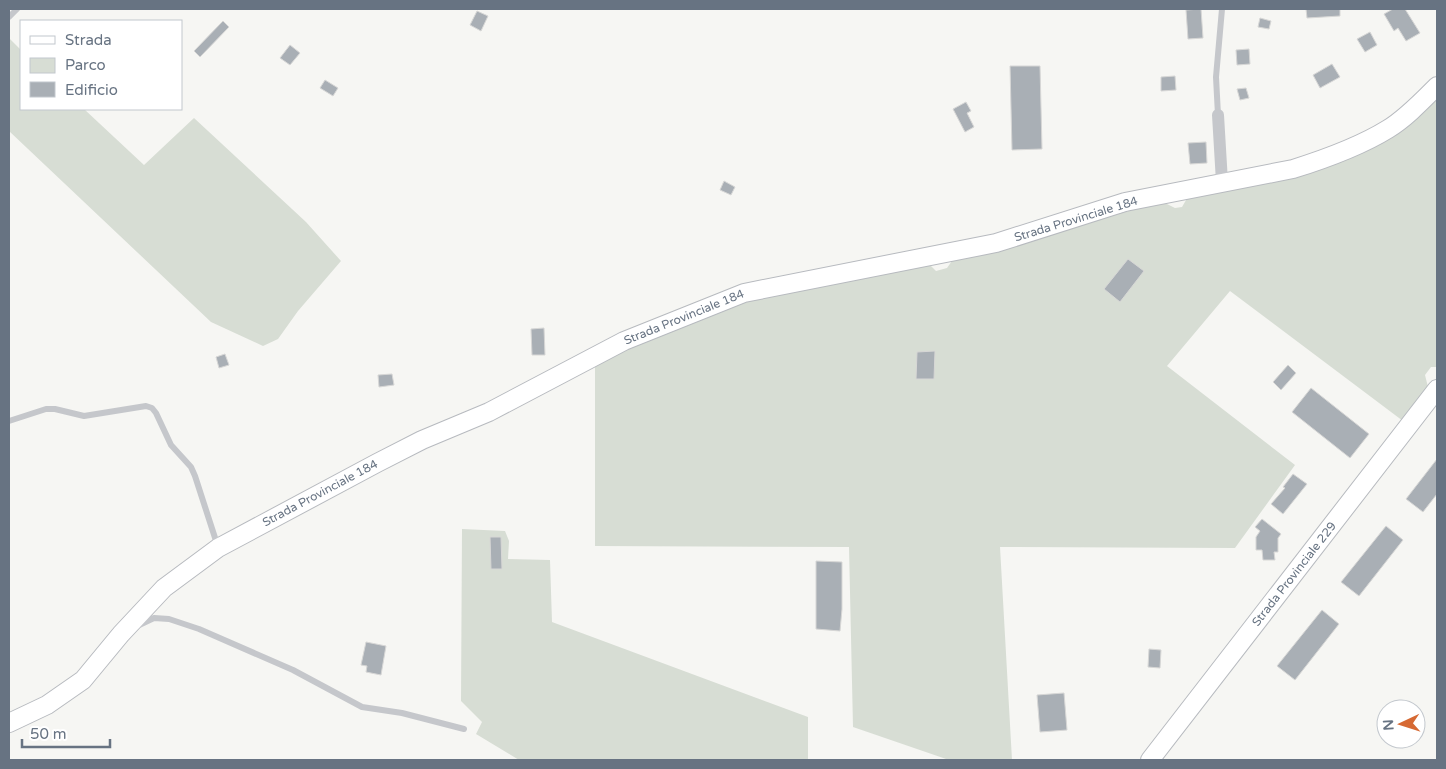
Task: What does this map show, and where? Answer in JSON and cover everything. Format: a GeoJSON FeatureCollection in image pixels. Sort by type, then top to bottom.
{"type":"FeatureCollection","features":[{"type":"Feature","properties":{"kind":"street","name":"Strada Provinciale 184"},"geometry":{"type":"LineString","coordinates":[[9,723],[46,705],[83,680],[121,634],[164,588],[218,548],[377,462],[422,440],[489,412],[609,348],[723,300],[761,289],[996,243],[1125,202],[1293,169],[1344,151],[1388,128],[1437,86]]}},
{"type":"Feature","properties":{"kind":"street"},"geometry":{"type":"LineString","coordinates":[[1218,115],[1222,182]]}},
{"type":"Feature","properties":{"kind":"street","name":"Strada Provinciale 229"},"geometry":{"type":"LineString","coordinates":[[1150,760],[1437,389]]}},
{"type":"Feature","properties":{"kind":"lane"},"geometry":{"type":"LineString","coordinates":[[9,17],[17,9]]}},
{"type":"Feature","properties":{"kind":"lane"},"geometry":{"type":"LineString","coordinates":[[1218,115],[1216,77],[1222,9]]}},
{"type":"Feature","properties":{"kind":"lane"},"geometry":{"type":"LineString","coordinates":[[9,421],[46,409],[55,409],[84,416],[132,407],[146,406],[152,408],[161,420],[171,445],[191,467],[218,548]]}},
{"type":"Feature","properties":{"kind":"lane"},"geometry":{"type":"LineString","coordinates":[[121,634],[154,618],[169,619],[199,629],[293,670],[362,707],[402,713],[464,729]]}},
{"type":"Feature","properties":{"kind":"green space"},"geometry":{"type":"Polygon","coordinates":[[[9,38],[20,49],[20,110],[85,110],[144,165],[194,118],[306,222],[341,261],[298,311],[278,339],[263,346],[211,322],[9,131],[9,38]]]}},
{"type":"Feature","properties":{"kind":"green space"},"geometry":{"type":"Polygon","coordinates":[[[1437,92],[1437,367],[1431,367],[1425,375],[1428,387],[1403,421],[1230,291],[1167,366],[1295,465],[1235,548],[1000,547],[1012,760],[949,760],[853,727],[849,547],[595,546],[595,361],[722,306],[928,263],[936,271],[947,268],[954,258],[1161,201],[1175,208],[1182,207],[1189,195],[1295,176],[1437,92]]]}},
{"type":"Feature","properties":{"kind":"green space"},"geometry":{"type":"Polygon","coordinates":[[[462,529],[505,531],[509,541],[508,559],[550,560],[552,622],[808,717],[808,760],[519,760],[476,734],[482,722],[461,701],[462,529]]]}},
{"type":"Feature","properties":{"kind":"building"},"geometry":{"type":"Polygon","coordinates":[[[1201,9],[1203,38],[1188,39],[1186,10],[1201,9]]]}},
{"type":"Feature","properties":{"kind":"building"},"geometry":{"type":"Polygon","coordinates":[[[1306,9],[1340,9],[1340,16],[1307,18],[1306,9]]]}},
{"type":"Feature","properties":{"kind":"building"},"geometry":{"type":"Polygon","coordinates":[[[1393,9],[1405,9],[1420,33],[1406,41],[1398,28],[1394,31],[1384,14],[1393,9]]]}},
{"type":"Feature","properties":{"kind":"building"},"geometry":{"type":"Polygon","coordinates":[[[477,11],[488,16],[481,31],[470,25],[477,11]]]}},
{"type":"Feature","properties":{"kind":"building"},"geometry":{"type":"Polygon","coordinates":[[[1260,18],[1271,21],[1269,29],[1258,27],[1260,18]]]}},
{"type":"Feature","properties":{"kind":"building"},"geometry":{"type":"Polygon","coordinates":[[[223,21],[229,27],[200,57],[194,51],[223,21]]]}},
{"type":"Feature","properties":{"kind":"building"},"geometry":{"type":"Polygon","coordinates":[[[1370,32],[1377,45],[1365,52],[1357,39],[1370,32]]]}},
{"type":"Feature","properties":{"kind":"building"},"geometry":{"type":"Polygon","coordinates":[[[290,45],[300,53],[290,65],[280,58],[290,45]]]}},
{"type":"Feature","properties":{"kind":"building"},"geometry":{"type":"Polygon","coordinates":[[[1249,49],[1250,64],[1237,65],[1236,50],[1249,49]]]}},
{"type":"Feature","properties":{"kind":"building"},"geometry":{"type":"Polygon","coordinates":[[[1332,64],[1340,77],[1320,88],[1313,75],[1332,64]]]}},
{"type":"Feature","properties":{"kind":"building"},"geometry":{"type":"Polygon","coordinates":[[[1010,66],[1040,66],[1042,149],[1012,150],[1010,66]]]}},
{"type":"Feature","properties":{"kind":"building"},"geometry":{"type":"Polygon","coordinates":[[[1175,76],[1176,90],[1161,91],[1161,77],[1175,76]]]}},
{"type":"Feature","properties":{"kind":"building"},"geometry":{"type":"Polygon","coordinates":[[[325,80],[338,88],[333,96],[320,88],[325,80]]]}},
{"type":"Feature","properties":{"kind":"building"},"geometry":{"type":"Polygon","coordinates":[[[1246,88],[1249,98],[1240,100],[1237,89],[1246,88]]]}},
{"type":"Feature","properties":{"kind":"building"},"geometry":{"type":"Polygon","coordinates":[[[966,102],[971,111],[967,113],[974,127],[965,132],[953,109],[966,102]]]}},
{"type":"Feature","properties":{"kind":"building"},"geometry":{"type":"Polygon","coordinates":[[[1206,142],[1207,163],[1190,164],[1188,143],[1206,142]]]}},
{"type":"Feature","properties":{"kind":"building"},"geometry":{"type":"Polygon","coordinates":[[[724,181],[735,187],[731,195],[720,190],[724,181]]]}},
{"type":"Feature","properties":{"kind":"building"},"geometry":{"type":"Polygon","coordinates":[[[1128,259],[1144,271],[1120,302],[1104,289],[1128,259]]]}},
{"type":"Feature","properties":{"kind":"building"},"geometry":{"type":"Polygon","coordinates":[[[544,328],[545,355],[532,355],[531,329],[544,328]]]}},
{"type":"Feature","properties":{"kind":"building"},"geometry":{"type":"Polygon","coordinates":[[[935,351],[934,379],[916,379],[917,352],[935,351]]]}},
{"type":"Feature","properties":{"kind":"building"},"geometry":{"type":"Polygon","coordinates":[[[225,354],[229,365],[219,368],[216,357],[225,354]]]}},
{"type":"Feature","properties":{"kind":"building"},"geometry":{"type":"Polygon","coordinates":[[[1288,365],[1296,373],[1281,390],[1273,382],[1288,365]]]}},
{"type":"Feature","properties":{"kind":"building"},"geometry":{"type":"Polygon","coordinates":[[[392,374],[394,385],[379,387],[378,375],[392,374]]]}},
{"type":"Feature","properties":{"kind":"building"},"geometry":{"type":"Polygon","coordinates":[[[1311,388],[1369,434],[1350,458],[1292,412],[1311,388]]]}},
{"type":"Feature","properties":{"kind":"building"},"geometry":{"type":"Polygon","coordinates":[[[1437,459],[1437,494],[1423,512],[1406,499],[1437,459]]]}},
{"type":"Feature","properties":{"kind":"building"},"geometry":{"type":"Polygon","coordinates":[[[1293,474],[1307,484],[1283,514],[1271,504],[1285,488],[1283,487],[1293,474]]]}},
{"type":"Feature","properties":{"kind":"building"},"geometry":{"type":"Polygon","coordinates":[[[1262,519],[1281,534],[1278,538],[1278,552],[1274,552],[1275,560],[1263,560],[1262,550],[1256,550],[1256,537],[1260,531],[1255,527],[1262,519]]]}},
{"type":"Feature","properties":{"kind":"building"},"geometry":{"type":"Polygon","coordinates":[[[1386,526],[1403,540],[1359,596],[1341,582],[1386,526]]]}},
{"type":"Feature","properties":{"kind":"building"},"geometry":{"type":"Polygon","coordinates":[[[490,537],[501,537],[502,569],[491,569],[490,537]]]}},
{"type":"Feature","properties":{"kind":"building"},"geometry":{"type":"Polygon","coordinates":[[[816,561],[842,562],[840,631],[816,629],[816,561]]]}},
{"type":"Feature","properties":{"kind":"building"},"geometry":{"type":"Polygon","coordinates":[[[1322,610],[1339,624],[1295,680],[1277,666],[1322,610]]]}},
{"type":"Feature","properties":{"kind":"building"},"geometry":{"type":"Polygon","coordinates":[[[366,642],[386,646],[381,675],[366,672],[367,666],[361,665],[366,642]]]}},
{"type":"Feature","properties":{"kind":"building"},"geometry":{"type":"Polygon","coordinates":[[[1149,649],[1161,650],[1160,668],[1148,667],[1149,649]]]}},
{"type":"Feature","properties":{"kind":"building"},"geometry":{"type":"Polygon","coordinates":[[[1064,693],[1067,730],[1040,732],[1037,695],[1064,693]]]}}]}
